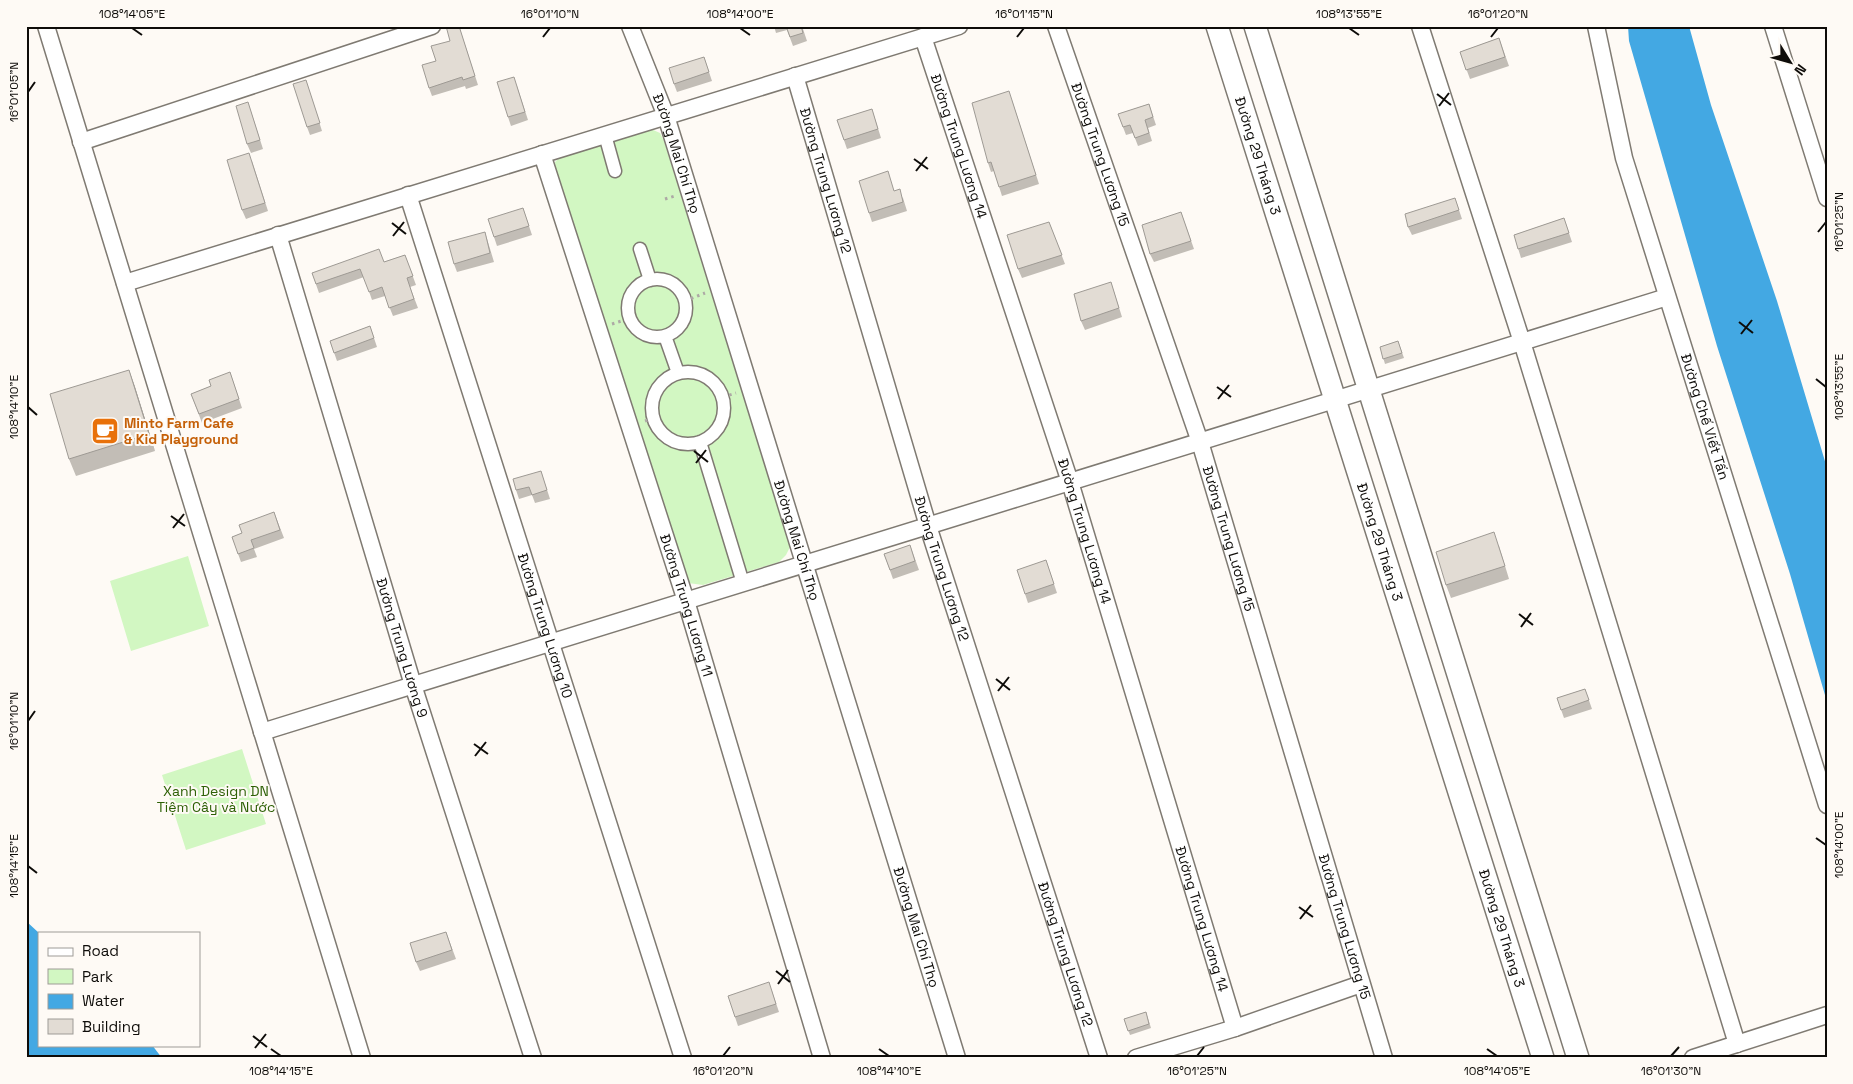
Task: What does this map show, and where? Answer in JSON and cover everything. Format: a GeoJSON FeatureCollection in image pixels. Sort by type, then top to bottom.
{"type":"FeatureCollection","features":[{"type":"Feature","properties":{"kind":"street"},"geometry":{"type":"LineString","coordinates":[[46,26],[362,1058]]}},
{"type":"Feature","properties":{"kind":"street"},"geometry":{"type":"LineString","coordinates":[[82,142],[432,26]]}},
{"type":"Feature","properties":{"kind":"street","name":"Đường Mai Chí Thọ"},"geometry":{"type":"LineString","coordinates":[[630,26],[666,116],[958,1058]]}},
{"type":"Feature","properties":{"kind":"street"},"geometry":{"type":"LineString","coordinates":[[125,283],[959,26]]}},
{"type":"Feature","properties":{"kind":"street","name":"Đường Trung Lương 15"},"geometry":{"type":"LineString","coordinates":[[1056,26],[1200,442],[1384,1058]]}},
{"type":"Feature","properties":{"kind":"street","name":"Đường 29 Tháng 3"},"geometry":{"type":"LineString","coordinates":[[1217,26],[1543,1058]]}},
{"type":"Feature","properties":{"kind":"street"},"geometry":{"type":"LineString","coordinates":[[1255,26],[1578,1058]]}},
{"type":"Feature","properties":{"kind":"street"},"geometry":{"type":"LineString","coordinates":[[1420,26],[1522,342],[1737,1044]]}},
{"type":"Feature","properties":{"kind":"street","name":"Đường Chế Viết Tấn"},"geometry":{"type":"LineString","coordinates":[[1596,26],[1624,158],[1827,804]]}},
{"type":"Feature","properties":{"kind":"street"},"geometry":{"type":"LineString","coordinates":[[1774,26],[1827,198]]}},
{"type":"Feature","properties":{"kind":"street","name":"Đường Trung Lương 14"},"geometry":{"type":"LineString","coordinates":[[922,37],[1070,482],[1235,1028]]}},
{"type":"Feature","properties":{"kind":"street","name":"Đường Trung Lương 12"},"geometry":{"type":"LineString","coordinates":[[795,76],[928,526],[1099,1058]]}},
{"type":"Feature","properties":{"kind":"street"},"geometry":{"type":"LineString","coordinates":[[605,135],[615,172]]}},
{"type":"Feature","properties":{"kind":"street","name":"Đường Trung Lương 11"},"geometry":{"type":"LineString","coordinates":[[542,154],[686,601],[822,1058]]}},
{"type":"Feature","properties":{"kind":"street","name":"Đường Trung Lương 10"},"geometry":{"type":"LineString","coordinates":[[408,195],[683,1058]]}},
{"type":"Feature","properties":{"kind":"street","name":"Đường Trung Lương 9"},"geometry":{"type":"LineString","coordinates":[[278,235],[413,685],[533,1058]]}},
{"type":"Feature","properties":{"kind":"street"},"geometry":{"type":"LineString","coordinates":[[640,249],[650,280]]}},
{"type":"Feature","properties":{"kind":"street"},"geometry":{"type":"LineString","coordinates":[[650,280],[662,280],[673,284],[682,292],[685,301],[686,310],[683,321],[675,330],[664,336],[647,335],[637,328],[630,318],[629,307],[632,295],[640,286],[650,280]]}},
{"type":"Feature","properties":{"kind":"street"},"geometry":{"type":"LineString","coordinates":[[262,732],[1667,297]]}},
{"type":"Feature","properties":{"kind":"street"},"geometry":{"type":"LineString","coordinates":[[664,336],[678,373]]}},
{"type":"Feature","properties":{"kind":"street"},"geometry":{"type":"LineString","coordinates":[[698,372],[708,377],[721,392],[724,412],[721,422],[716,431],[700,442],[688,444],[673,441],[661,432],[655,423],[652,403],[655,393],[668,377],[678,373],[698,372]]}},
{"type":"Feature","properties":{"kind":"street"},"geometry":{"type":"LineString","coordinates":[[700,442],[743,583]]}},
{"type":"Feature","properties":{"kind":"street"},"geometry":{"type":"LineString","coordinates":[[1136,1058],[1235,1028],[1361,984]]}},
{"type":"Feature","properties":{"kind":"street"},"geometry":{"type":"LineString","coordinates":[[1693,1058],[1827,1015]]}},
{"type":"Feature","properties":{"kind":"path"},"geometry":{"type":"LineString","coordinates":[[685,301],[720,288]]}},
{"type":"Feature","properties":{"kind":"green space"},"geometry":{"type":"Polygon","coordinates":[[[651,129],[660,133],[664,141],[790,547],[786,555],[779,562],[703,585],[688,583],[556,176],[555,162],[564,153],[651,129]]]}},
{"type":"Feature","properties":{"kind":"green space"},"geometry":{"type":"Polygon","coordinates":[[[188,556],[209,626],[131,651],[110,581],[188,556]]]}},
{"type":"Feature","properties":{"kind":"green space","name":"Xanh Design DN Tiệm Cây và Nước"},"geometry":{"type":"Polygon","coordinates":[[[242,749],[266,824],[186,850],[162,775],[242,749]]]}},
{"type":"Feature","properties":{"kind":"water"},"geometry":{"type":"Polygon","coordinates":[[[1628,26],[1689,26],[1711,105],[1777,301],[1827,468],[1827,702],[1790,574],[1717,346],[1629,41],[1628,26]]]}},
{"type":"Feature","properties":{"kind":"water"},"geometry":{"type":"Polygon","coordinates":[[[26,921],[38,932],[38,1046],[153,1046],[162,1058],[26,1058],[26,921]]]}},
{"type":"Feature","properties":{"kind":"building"},"geometry":{"type":"Polygon","coordinates":[[[446,26],[459,26],[475,76],[463,80],[462,77],[429,88],[422,65],[436,61],[431,46],[450,41],[446,26]]]}},
{"type":"Feature","properties":{"kind":"building"},"geometry":{"type":"Polygon","coordinates":[[[786,26],[801,26],[803,33],[790,37],[786,26]]]}},
{"type":"Feature","properties":{"kind":"building"},"geometry":{"type":"Polygon","coordinates":[[[1499,38],[1505,57],[1466,70],[1460,52],[1499,38]]]}},
{"type":"Feature","properties":{"kind":"building"},"geometry":{"type":"Polygon","coordinates":[[[704,57],[709,72],[674,84],[669,68],[704,57]]]}},
{"type":"Feature","properties":{"kind":"building"},"geometry":{"type":"Polygon","coordinates":[[[514,77],[525,112],[508,117],[497,82],[514,77]]]}},
{"type":"Feature","properties":{"kind":"building"},"geometry":{"type":"Polygon","coordinates":[[[306,80],[320,123],[307,127],[293,84],[306,80]]]}},
{"type":"Feature","properties":{"kind":"building"},"geometry":{"type":"Polygon","coordinates":[[[1009,91],[1036,175],[999,187],[991,162],[988,163],[972,103],[1009,91]]]}},
{"type":"Feature","properties":{"kind":"building"},"geometry":{"type":"Polygon","coordinates":[[[248,102],[260,140],[247,144],[236,106],[248,102]]]}},
{"type":"Feature","properties":{"kind":"building"},"geometry":{"type":"Polygon","coordinates":[[[1149,104],[1153,117],[1145,120],[1149,133],[1135,138],[1130,125],[1123,127],[1118,114],[1149,104]]]}},
{"type":"Feature","properties":{"kind":"building"},"geometry":{"type":"Polygon","coordinates":[[[872,109],[878,129],[844,140],[837,120],[872,109]]]}},
{"type":"Feature","properties":{"kind":"building"},"geometry":{"type":"Polygon","coordinates":[[[249,153],[265,203],[242,210],[227,160],[249,153]]]}},
{"type":"Feature","properties":{"kind":"building"},"geometry":{"type":"Polygon","coordinates":[[[888,171],[894,191],[900,189],[903,202],[869,213],[859,181],[888,171]]]}},
{"type":"Feature","properties":{"kind":"building"},"geometry":{"type":"Polygon","coordinates":[[[1455,198],[1459,210],[1408,227],[1405,214],[1455,198]]]}},
{"type":"Feature","properties":{"kind":"building"},"geometry":{"type":"Polygon","coordinates":[[[523,208],[529,226],[494,237],[488,219],[523,208]]]}},
{"type":"Feature","properties":{"kind":"building"},"geometry":{"type":"Polygon","coordinates":[[[1181,212],[1191,241],[1150,254],[1142,225],[1181,212]]]}},
{"type":"Feature","properties":{"kind":"building"},"geometry":{"type":"Polygon","coordinates":[[[1564,218],[1569,233],[1518,249],[1514,235],[1564,218]]]}},
{"type":"Feature","properties":{"kind":"building"},"geometry":{"type":"Polygon","coordinates":[[[1049,222],[1062,255],[1018,269],[1007,235],[1049,222]]]}},
{"type":"Feature","properties":{"kind":"building"},"geometry":{"type":"Polygon","coordinates":[[[485,232],[490,253],[454,264],[448,242],[485,232]]]}},
{"type":"Feature","properties":{"kind":"building"},"geometry":{"type":"Polygon","coordinates":[[[379,249],[384,262],[405,255],[413,276],[407,278],[414,299],[389,308],[382,287],[369,292],[360,269],[316,284],[312,273],[379,249]]]}},
{"type":"Feature","properties":{"kind":"building"},"geometry":{"type":"Polygon","coordinates":[[[1111,282],[1119,308],[1081,321],[1074,294],[1111,282]]]}},
{"type":"Feature","properties":{"kind":"building"},"geometry":{"type":"Polygon","coordinates":[[[370,326],[374,338],[334,353],[330,341],[370,326]]]}},
{"type":"Feature","properties":{"kind":"building"},"geometry":{"type":"Polygon","coordinates":[[[1398,341],[1402,353],[1383,359],[1380,347],[1398,341]]]}},
{"type":"Feature","properties":{"kind":"building","name":"Minto Farm Cafe & Kid Playground"},"geometry":{"type":"Polygon","coordinates":[[[129,370],[149,434],[69,459],[50,394],[129,370]]]}},
{"type":"Feature","properties":{"kind":"building"},"geometry":{"type":"Polygon","coordinates":[[[230,372],[239,399],[199,414],[191,394],[211,386],[209,380],[230,372]]]}},
{"type":"Feature","properties":{"kind":"building"},"geometry":{"type":"Polygon","coordinates":[[[541,471],[547,490],[532,495],[529,487],[516,490],[513,479],[541,471]]]}},
{"type":"Feature","properties":{"kind":"building"},"geometry":{"type":"Polygon","coordinates":[[[274,512],[280,530],[251,540],[254,548],[238,554],[232,537],[242,533],[239,525],[274,512]]]}},
{"type":"Feature","properties":{"kind":"building"},"geometry":{"type":"Polygon","coordinates":[[[1494,532],[1505,566],[1446,585],[1436,552],[1494,532]]]}},
{"type":"Feature","properties":{"kind":"building"},"geometry":{"type":"Polygon","coordinates":[[[910,545],[915,561],[890,570],[884,554],[910,545]]]}},
{"type":"Feature","properties":{"kind":"building"},"geometry":{"type":"Polygon","coordinates":[[[1046,560],[1054,584],[1025,594],[1017,570],[1046,560]]]}},
{"type":"Feature","properties":{"kind":"building"},"geometry":{"type":"Polygon","coordinates":[[[1585,689],[1589,700],[1561,710],[1557,698],[1585,689]]]}},
{"type":"Feature","properties":{"kind":"building"},"geometry":{"type":"Polygon","coordinates":[[[446,932],[452,950],[416,962],[410,943],[446,932]]]}},
{"type":"Feature","properties":{"kind":"building"},"geometry":{"type":"Polygon","coordinates":[[[769,982],[776,1004],[735,1017],[728,996],[769,982]]]}},
{"type":"Feature","properties":{"kind":"building"},"geometry":{"type":"Polygon","coordinates":[[[1146,1012],[1149,1024],[1128,1031],[1124,1019],[1146,1012]]]}},
{"type":"Feature","properties":{"kind":"place","name":"Minto Farm Cafe & Kid Playground"},"geometry":{"type":"Point","coordinates":[105,431]}}]}
